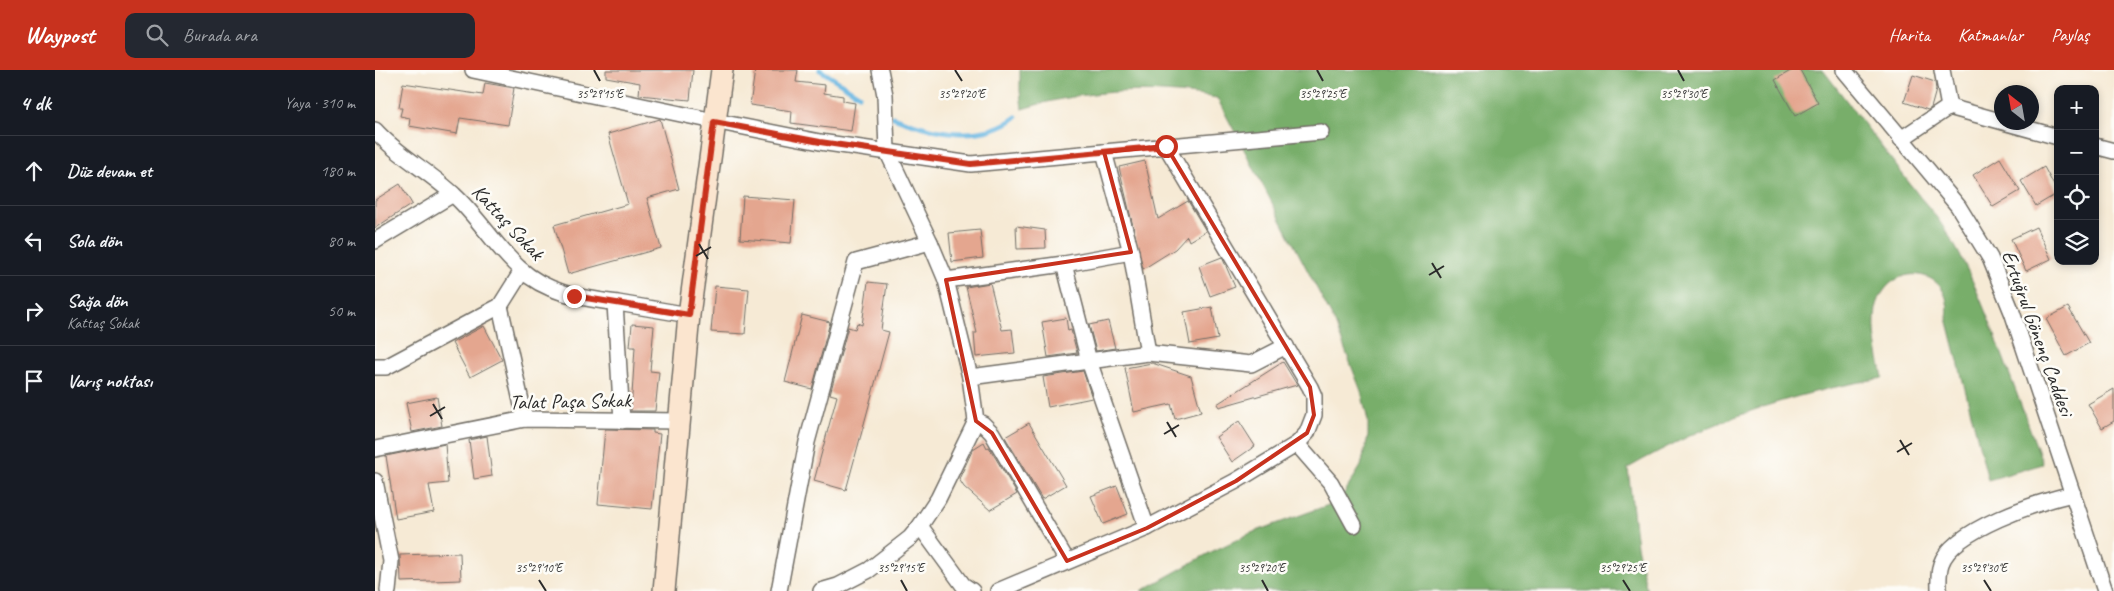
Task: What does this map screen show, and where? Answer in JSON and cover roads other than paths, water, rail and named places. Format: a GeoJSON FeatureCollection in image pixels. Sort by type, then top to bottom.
{"type":"FeatureCollection","features":[{"type":"Feature","properties":{"kind":"main road"},"geometry":{"type":"LineString","coordinates":[[714,122],[717,70]]}},
{"type":"Feature","properties":{"kind":"main road"},"geometry":{"type":"LineString","coordinates":[[664,591],[689,315],[722,70]]}},
{"type":"Feature","properties":{"kind":"street"},"geometry":{"type":"LineString","coordinates":[[473,70],[502,73],[714,122],[820,142],[971,164],[1321,132]]}},
{"type":"Feature","properties":{"kind":"street"},"geometry":{"type":"LineString","coordinates":[[821,591],[846,582],[869,570],[900,547],[920,526],[938,498],[976,421],[969,377],[946,280],[887,152],[885,95],[880,70]]}},
{"type":"Feature","properties":{"kind":"street","name":"Ertuğrul Gönenç Caddesi"},"geometry":{"type":"LineString","coordinates":[[1844,70],[1958,206],[1990,258],[2013,312],[2105,591]]}},
{"type":"Feature","properties":{"kind":"street"},"geometry":{"type":"LineString","coordinates":[[1942,70],[1949,107]]}},
{"type":"Feature","properties":{"kind":"street"},"geometry":{"type":"LineString","coordinates":[[1901,138],[1949,107],[2054,136]]}},
{"type":"Feature","properties":{"kind":"street","name":"Kattaş Sokak"},"geometry":{"type":"LineString","coordinates":[[375,130],[397,150],[453,194],[522,271],[545,286],[560,292],[689,315]]}},
{"type":"Feature","properties":{"kind":"street"},"geometry":{"type":"LineString","coordinates":[[998,591],[1147,528],[1236,481],[1297,444],[1312,424],[1315,405],[1310,386],[1166,146]]}},
{"type":"Feature","properties":{"kind":"street"},"geometry":{"type":"LineString","coordinates":[[2099,147],[2114,151]]}},
{"type":"Feature","properties":{"kind":"street"},"geometry":{"type":"LineString","coordinates":[[1104,152],[1131,252],[1149,353]]}},
{"type":"Feature","properties":{"kind":"street"},"geometry":{"type":"LineString","coordinates":[[375,241],[453,194]]}},
{"type":"Feature","properties":{"kind":"street"},"geometry":{"type":"LineString","coordinates":[[779,591],[807,442],[856,262],[930,242]]}},
{"type":"Feature","properties":{"kind":"street"},"geometry":{"type":"LineString","coordinates":[[946,280],[1064,264],[1131,252]]}},
{"type":"Feature","properties":{"kind":"street"},"geometry":{"type":"LineString","coordinates":[[1064,264],[1089,361],[1147,528]]}},
{"type":"Feature","properties":{"kind":"street"},"geometry":{"type":"LineString","coordinates":[[375,367],[386,367],[499,306],[522,271]]}},
{"type":"Feature","properties":{"kind":"street"},"geometry":{"type":"LineString","coordinates":[[615,303],[622,420]]}},
{"type":"Feature","properties":{"kind":"street"},"geometry":{"type":"LineString","coordinates":[[499,306],[525,419]]}},
{"type":"Feature","properties":{"kind":"street"},"geometry":{"type":"LineString","coordinates":[[969,377],[1149,353],[1251,364],[1286,346]]}},
{"type":"Feature","properties":{"kind":"street","name":"Talat Paşa Sokak"},"geometry":{"type":"LineString","coordinates":[[375,448],[525,419],[679,421]]}},
{"type":"Feature","properties":{"kind":"street"},"geometry":{"type":"LineString","coordinates":[[976,421],[983,424],[992,433],[1067,562]]}},
{"type":"Feature","properties":{"kind":"street"},"geometry":{"type":"LineString","coordinates":[[1297,444],[1331,483],[1353,524]]}},
{"type":"Feature","properties":{"kind":"street"},"geometry":{"type":"LineString","coordinates":[[375,481],[391,561],[388,591]]}},
{"type":"Feature","properties":{"kind":"street"},"geometry":{"type":"LineString","coordinates":[[1939,591],[1940,571],[1944,558],[1969,536],[2005,515],[2027,506],[2073,494]]}},
{"type":"Feature","properties":{"kind":"street"},"geometry":{"type":"LineString","coordinates":[[920,526],[963,585],[972,591]]}},
{"type":"Feature","properties":{"kind":"waterway"},"geometry":{"type":"LineString","coordinates":[[820,70],[859,95]]}},
{"type":"Feature","properties":{"kind":"waterway"},"geometry":{"type":"LineString","coordinates":[[893,117],[924,127],[956,133],[987,131],[1016,117]]}}]}
